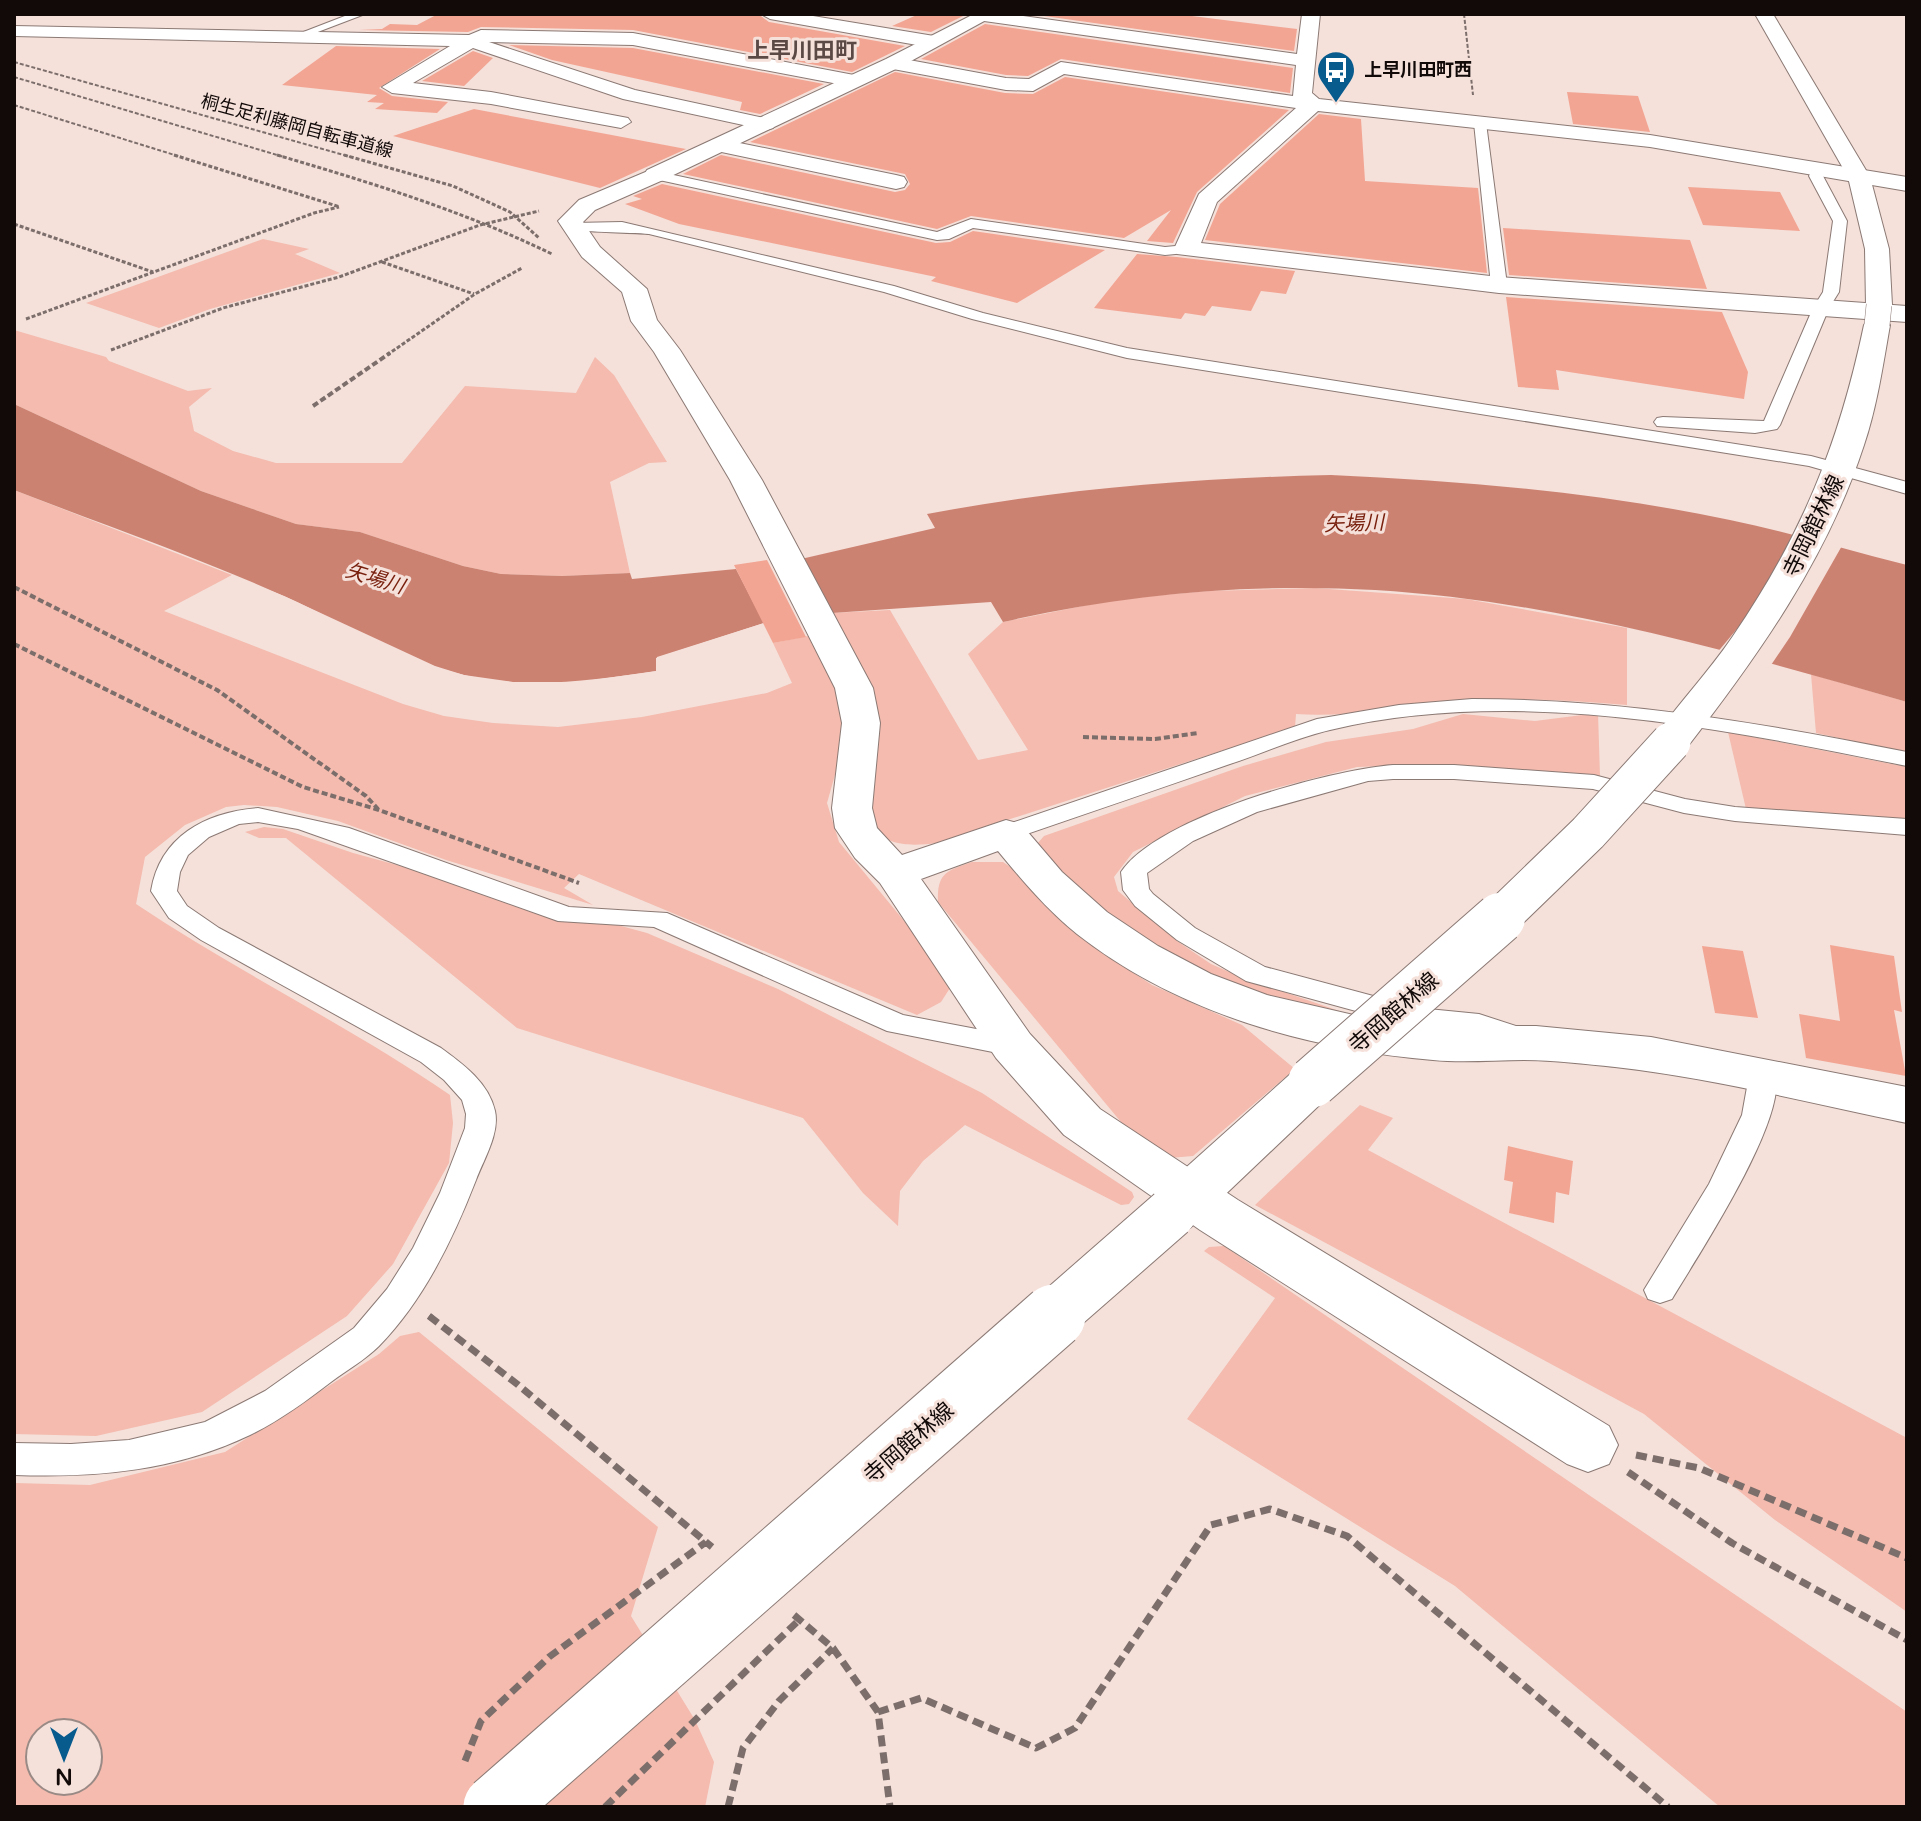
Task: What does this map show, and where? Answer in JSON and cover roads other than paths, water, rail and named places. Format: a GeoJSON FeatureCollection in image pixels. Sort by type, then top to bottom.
{"type":"FeatureCollection","features":[{"type":"Feature","properties":{"kind":"street"},"geometry":{"type":"LineString","coordinates":[[770,14],[934,42]]}},
{"type":"Feature","properties":{"kind":"street"},"geometry":{"type":"LineString","coordinates":[[870,14],[956,31]]}},
{"type":"Feature","properties":{"kind":"street"},"geometry":{"type":"LineString","coordinates":[[1086,14],[1181,27]]}},
{"type":"Feature","properties":{"kind":"street"},"geometry":{"type":"LineString","coordinates":[[1311,14],[1302,94],[1313,104]]}},
{"type":"Feature","properties":{"kind":"street","name":"寺岡館林線"},"geometry":{"type":"LineString","coordinates":[[478,1788],[1181,1204],[1526,893],[1691,718],[1785,584],[1813,536],[1840,476],[1878,315],[1877,249],[1859,177],[1764,14]]}},
{"type":"Feature","properties":{"kind":"street"},"geometry":{"type":"LineString","coordinates":[[1305,61],[986,15],[766,124],[581,208],[570,221],[591,252],[634,289],[644,321],[666,350],[746,480],[854,688],[861,723],[852,808],[856,828],[870,849],[895,873],[1013,1046],[1082,1122],[1181,1204],[1588,1445]]}},
{"type":"Feature","properties":{"kind":"street"},"geometry":{"type":"LineString","coordinates":[[512,56],[551,21]]}},
{"type":"Feature","properties":{"kind":"street"},"geometry":{"type":"LineString","coordinates":[[14,31],[469,41],[630,95],[766,124]]}},
{"type":"Feature","properties":{"kind":"street"},"geometry":{"type":"LineString","coordinates":[[621,122],[491,98],[392,87],[481,36],[633,39],[854,81]]}},
{"type":"Feature","properties":{"kind":"street"},"geometry":{"type":"LineString","coordinates":[[893,63],[1006,84],[1033,85],[1061,68],[1234,95],[1650,141],[1906,188]]}},
{"type":"Feature","properties":{"kind":"street"},"geometry":{"type":"LineString","coordinates":[[1313,104],[1207,199],[1186,249],[1499,285],[1907,314]]}},
{"type":"Feature","properties":{"kind":"street"},"geometry":{"type":"LineString","coordinates":[[720,145],[896,182]]}},
{"type":"Feature","properties":{"kind":"street"},"geometry":{"type":"LineString","coordinates":[[895,873],[1006,833],[1053,890],[1097,928],[1146,961],[1248,1009],[1314,1027],[1380,1038],[1437,1043],[1536,1043],[1617,1051],[1907,1105]]}},
{"type":"Feature","properties":{"kind":"lane"},"geometry":{"type":"LineString","coordinates":[[298,36],[360,14]]}},
{"type":"Feature","properties":{"kind":"lane"},"geometry":{"type":"LineString","coordinates":[[1480,123],[1499,285]]}},
{"type":"Feature","properties":{"kind":"lane"},"geometry":{"type":"LineString","coordinates":[[1544,418],[1559,415],[1755,428],[1771,425],[1777,417],[1794,367],[1831,292],[1840,221],[1816,176],[1818,170]]}},
{"type":"Feature","properties":{"kind":"lane"},"geometry":{"type":"LineString","coordinates":[[655,175],[937,236],[944,236],[971,223],[1165,251],[1186,249]]}},
{"type":"Feature","properties":{"kind":"lane"},"geometry":{"type":"LineString","coordinates":[[574,227],[595,224],[649,230],[889,289],[978,316],[1127,353],[1544,418],[1907,488]]}},
{"type":"Feature","properties":{"kind":"lane"},"geometry":{"type":"LineString","coordinates":[[1006,833],[1299,732],[1363,716],[1456,707],[1522,705],[1626,709],[1691,718],[1907,759]]}},
{"type":"Feature","properties":{"kind":"lane"},"geometry":{"type":"LineString","coordinates":[[1536,1043],[1479,1024],[1418,1018],[1256,974],[1186,934],[1144,900],[1136,890],[1134,872],[1142,862],[1184,836],[1248,807],[1367,774],[1393,772],[1454,772],[1594,782],[1684,806],[1735,814],[1907,827]]}},
{"type":"Feature","properties":{"kind":"lane"},"geometry":{"type":"LineString","coordinates":[[14,1459],[82,1461],[162,1450],[237,1425],[291,1393],[369,1334],[413,1276],[449,1211],[475,1141],[481,1115],[472,1093],[454,1072],[431,1055],[210,934],[178,912],[164,891],[167,872],[178,851],[200,832],[234,817],[258,815],[340,833],[567,915],[658,919],[897,1024],[1013,1046]]}},
{"type":"Feature","properties":{"kind":"lane"},"geometry":{"type":"LineString","coordinates":[[1660,1290],[1722,1189],[1757,1115],[1763,1076]]}},
{"type":"Feature","properties":{"kind":"water","name":"矢場川"},"geometry":{"type":"Polygon","coordinates":[[[14,404],[201,491],[296,524],[360,532],[463,566],[501,574],[562,576],[630,573],[632,579],[736,569],[764,623],[657,657],[657,671],[536,683],[488,680],[441,669],[396,651],[252,582],[14,490],[14,404]]]}},
{"type":"Feature","properties":{"kind":"water","name":"矢場川"},"geometry":{"type":"Polygon","coordinates":[[[1331,475],[1481,484],[1631,502],[1752,525],[1907,565],[1907,702],[1644,631],[1510,605],[1375,590],[1281,588],[1188,593],[1095,604],[1003,622],[991,602],[832,613],[801,559],[935,528],[927,514],[977,505],[1128,486],[1331,475]]]}},
{"type":"Feature","properties":{"kind":"place","name":"上早川田町西"},"geometry":{"type":"Point","coordinates":[1336,104]}},
{"type":"Feature","properties":{"kind":"district","name":"上早川田町"},"geometry":{"type":"Point","coordinates":[802,51]}}]}
